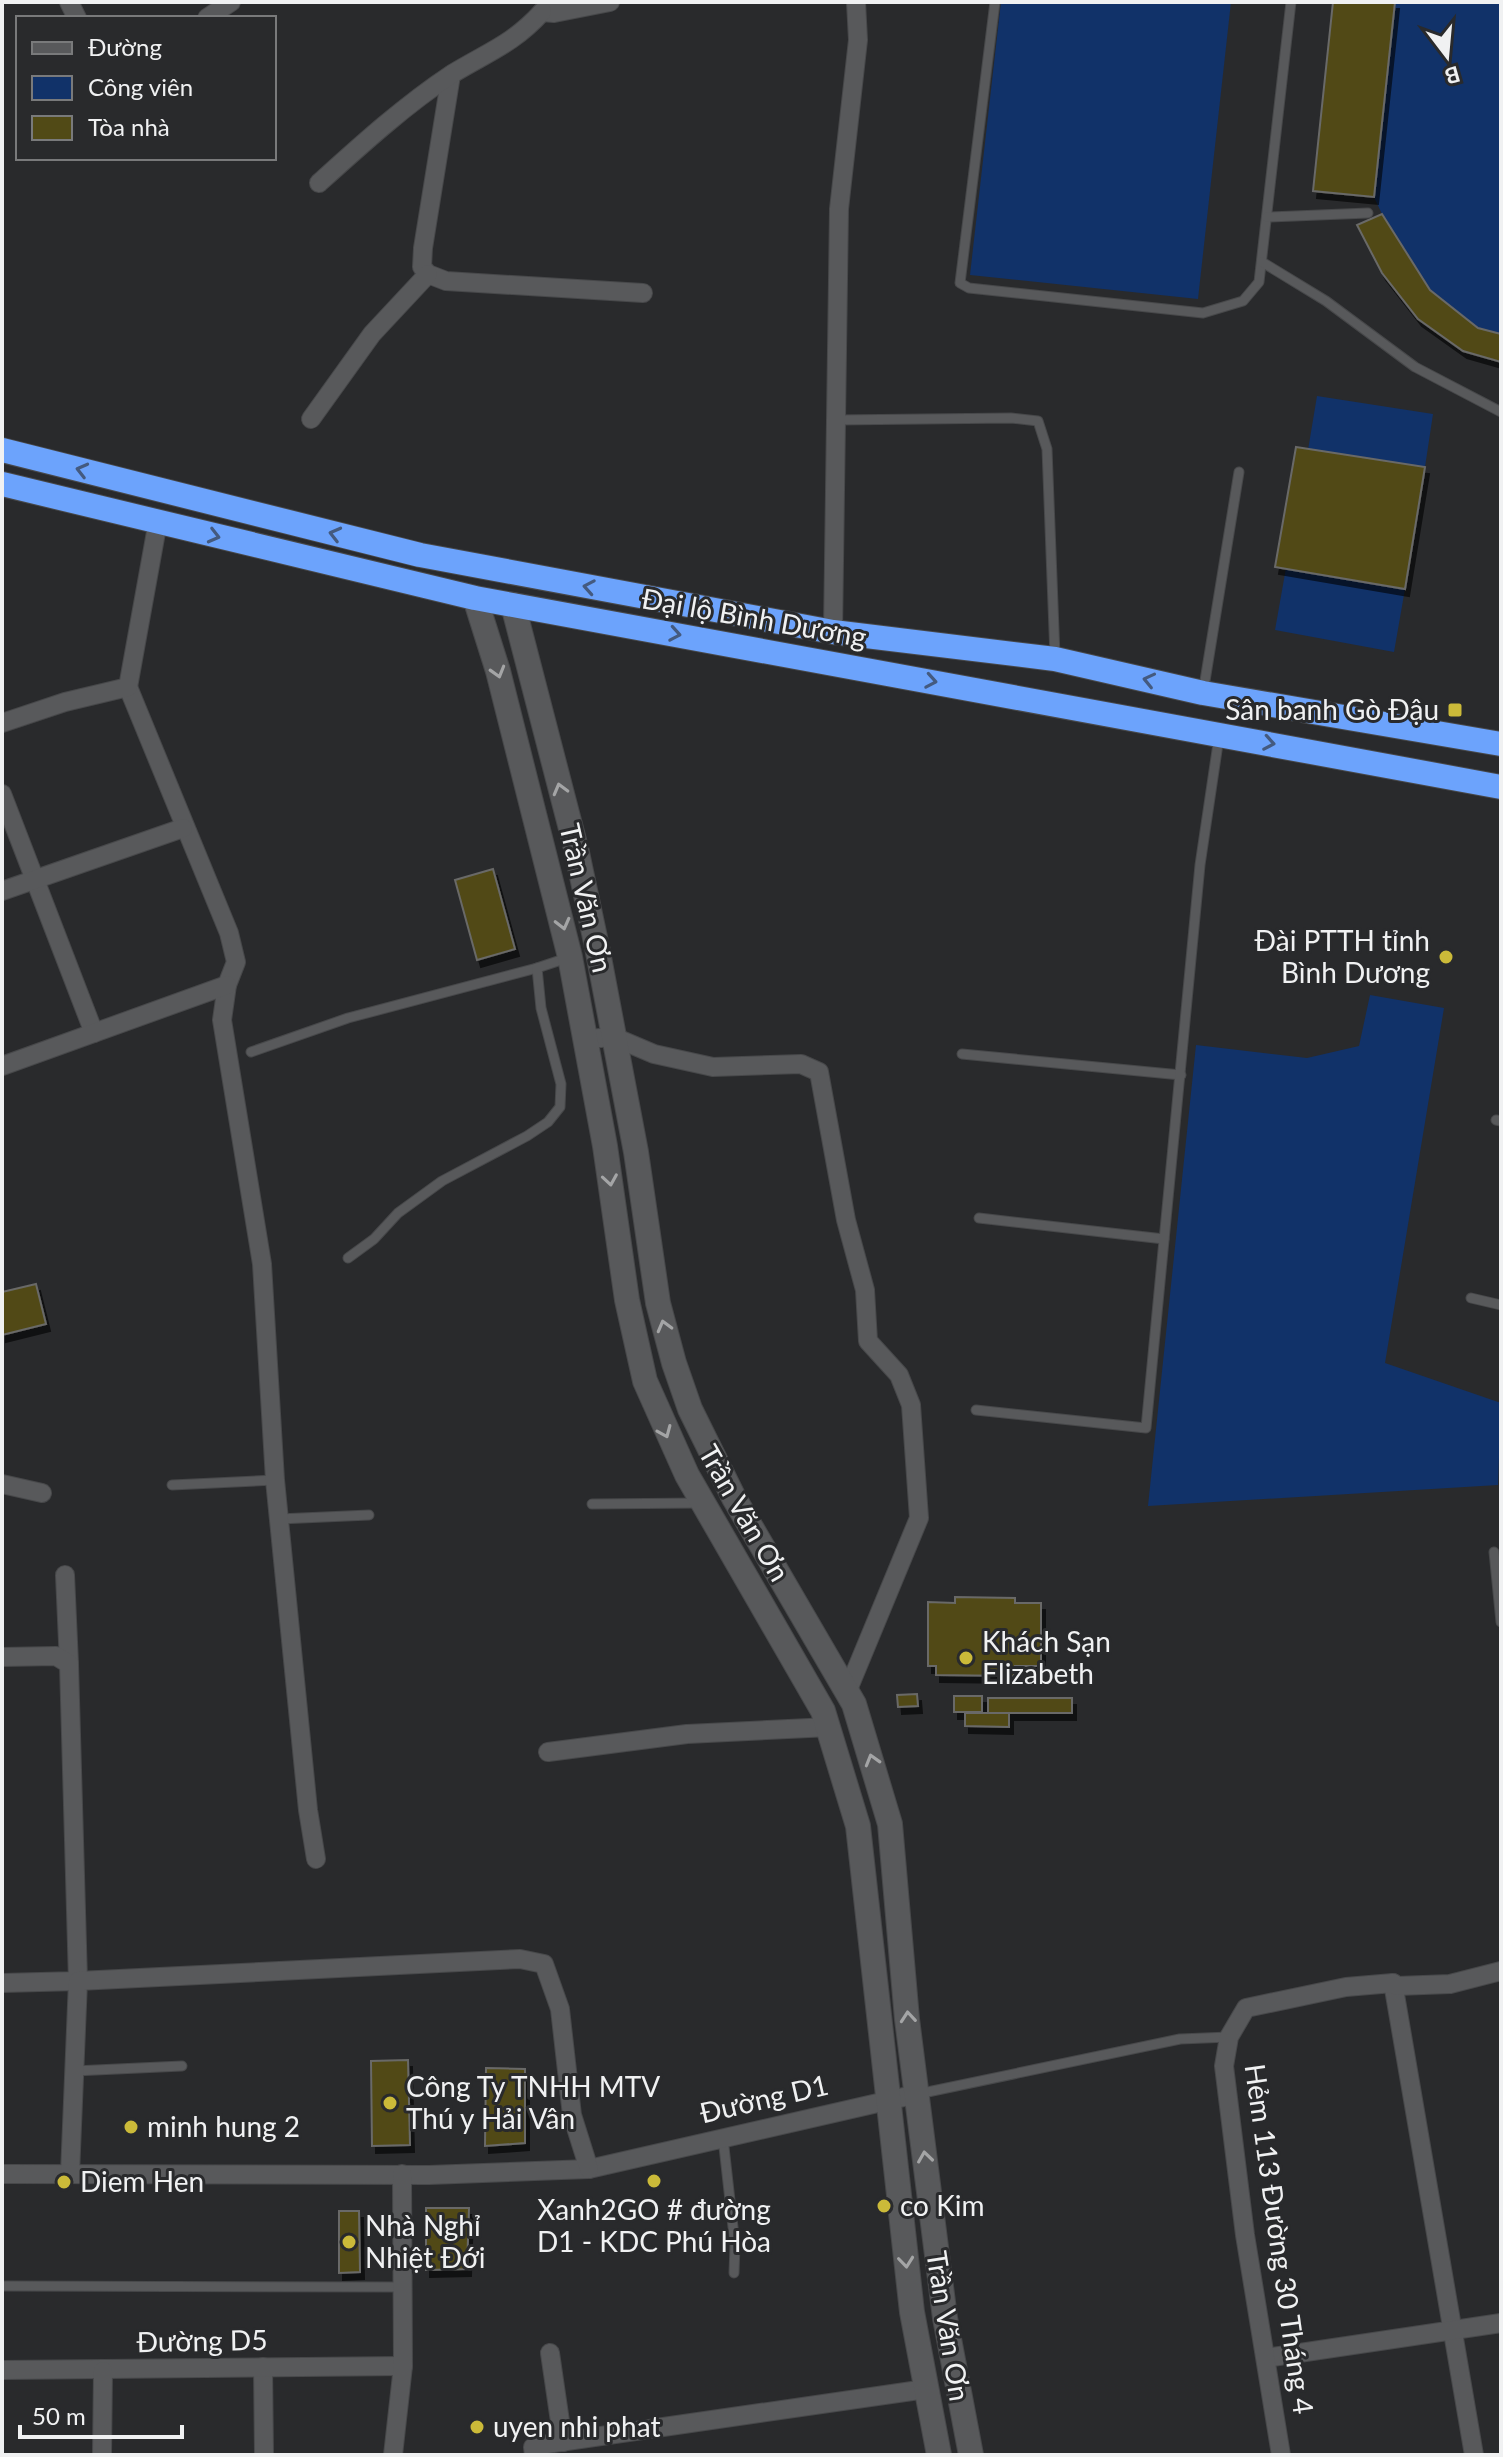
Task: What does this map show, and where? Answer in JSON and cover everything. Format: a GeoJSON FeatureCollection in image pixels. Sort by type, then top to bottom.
{"type":"FeatureCollection","features":[{"type":"Feature","properties":{"kind":"highway","name":"Đại lộ Bình Dương"},"geometry":{"type":"LineString","coordinates":[[2,450],[420,555],[833,632],[1055,659],[1203,693],[1501,744]]}},
{"type":"Feature","properties":{"kind":"highway","name":"Đại lộ Bình Dương"},"geometry":{"type":"LineString","coordinates":[[2,484],[475,598],[1501,787]]}},
{"type":"Feature","properties":{"kind":"street"},"geometry":{"type":"LineString","coordinates":[[319,183],[367,140],[451,75],[519,37],[540,7],[554,13],[610,2]]}},
{"type":"Feature","properties":{"kind":"street"},"geometry":{"type":"LineString","coordinates":[[833,632],[839,209],[858,40],[856,2]]}},
{"type":"Feature","properties":{"kind":"street"},"geometry":{"type":"LineString","coordinates":[[210,16],[226,3]]}},
{"type":"Feature","properties":{"kind":"street"},"geometry":{"type":"LineString","coordinates":[[451,75],[423,248],[422,267],[428,274],[446,281],[643,293]]}},
{"type":"Feature","properties":{"kind":"street"},"geometry":{"type":"LineString","coordinates":[[311,419],[372,334],[428,274]]}},
{"type":"Feature","properties":{"kind":"street"},"geometry":{"type":"LineString","coordinates":[[158,521],[128,687],[152,739],[183,828],[229,933],[236,962],[227,985],[222,1020],[262,1264],[275,1480],[308,1810],[316,1859]]}},
{"type":"Feature","properties":{"kind":"street","name":"Trần Văn Ơn"},"geometry":{"type":"LineString","coordinates":[[475,598],[498,671],[570,957],[587,1039],[636,1345],[657,1413],[703,1503],[830,1727],[862,1848],[912,2312],[939,2455]]}},
{"type":"Feature","properties":{"kind":"street","name":"Trần Văn Ơn"},"geometry":{"type":"LineString","coordinates":[[513,605],[576,848],[614,1037],[658,1303],[690,1409],[734,1498],[847,1692],[872,1757],[890,1824],[917,2094],[947,2331],[971,2455]]}},
{"type":"Feature","properties":{"kind":"street"},"geometry":{"type":"LineString","coordinates":[[2,723],[128,687]]}},
{"type":"Feature","properties":{"kind":"street"},"geometry":{"type":"LineString","coordinates":[[2,794],[94,1033]]}},
{"type":"Feature","properties":{"kind":"street"},"geometry":{"type":"LineString","coordinates":[[2,891],[183,828]]}},
{"type":"Feature","properties":{"kind":"street"},"geometry":{"type":"LineString","coordinates":[[2,1066],[227,985]]}},
{"type":"Feature","properties":{"kind":"street"},"geometry":{"type":"LineString","coordinates":[[587,1039],[614,1037],[654,1054],[713,1067],[801,1064],[819,1072],[846,1220],[865,1290],[868,1341],[899,1375],[911,1405],[919,1518],[847,1692]]}},
{"type":"Feature","properties":{"kind":"street"},"geometry":{"type":"LineString","coordinates":[[2,1484],[42,1493]]}},
{"type":"Feature","properties":{"kind":"street"},"geometry":{"type":"LineString","coordinates":[[65,1575],[62,1660],[78,1981],[70,2174]]}},
{"type":"Feature","properties":{"kind":"street"},"geometry":{"type":"LineString","coordinates":[[2,1657],[62,1660]]}},
{"type":"Feature","properties":{"kind":"street"},"geometry":{"type":"LineString","coordinates":[[548,1752],[674,1735],[830,1727]]}},
{"type":"Feature","properties":{"kind":"street"},"geometry":{"type":"LineString","coordinates":[[2,1983],[520,1959],[544,1964],[560,2009],[572,2115],[589,2169]]}},
{"type":"Feature","properties":{"kind":"street","name":"Hẻm 113 Đường 30 Tháng 4"},"geometry":{"type":"LineString","coordinates":[[1281,2455],[1224,2066],[1229,2037],[1246,2008],[1346,1987],[1393,1983],[1397,1986],[1450,1984],[1501,1971]]}},
{"type":"Feature","properties":{"kind":"street"},"geometry":{"type":"LineString","coordinates":[[1393,1983],[1474,2455]]}},
{"type":"Feature","properties":{"kind":"street","name":"Đường D1"},"geometry":{"type":"LineString","coordinates":[[2,2174],[402,2174],[589,2169],[917,2094]]}},
{"type":"Feature","properties":{"kind":"street"},"geometry":{"type":"LineString","coordinates":[[393,2455],[403,2366],[402,2174]]}},
{"type":"Feature","properties":{"kind":"street"},"geometry":{"type":"LineString","coordinates":[[1266,2358],[1501,2323]]}},
{"type":"Feature","properties":{"kind":"street"},"geometry":{"type":"LineString","coordinates":[[550,2353],[563,2442]]}},
{"type":"Feature","properties":{"kind":"street","name":"Đường D5"},"geometry":{"type":"LineString","coordinates":[[2,2370],[403,2366]]}},
{"type":"Feature","properties":{"kind":"street"},"geometry":{"type":"LineString","coordinates":[[263,2367],[264,2455]]}},
{"type":"Feature","properties":{"kind":"street"},"geometry":{"type":"LineString","coordinates":[[102,2455],[103,2371]]}},
{"type":"Feature","properties":{"kind":"street"},"geometry":{"type":"LineString","coordinates":[[534,2455],[533,2447],[926,2389]]}},
{"type":"Feature","properties":{"kind":"lane"},"geometry":{"type":"LineString","coordinates":[[995,2],[959,272],[963,286],[1203,313],[1243,301],[1259,282],[1291,2]]}},
{"type":"Feature","properties":{"kind":"lane"},"geometry":{"type":"LineString","coordinates":[[1267,217],[1368,213]]}},
{"type":"Feature","properties":{"kind":"lane"},"geometry":{"type":"LineString","coordinates":[[1262,262],[1326,301],[1415,367],[1501,412]]}},
{"type":"Feature","properties":{"kind":"lane"},"geometry":{"type":"LineString","coordinates":[[836,420],[1011,418],[1038,421],[1047,449],[1055,659]]}},
{"type":"Feature","properties":{"kind":"lane"},"geometry":{"type":"LineString","coordinates":[[1203,693],[1239,472]]}},
{"type":"Feature","properties":{"kind":"lane"},"geometry":{"type":"LineString","coordinates":[[976,1410],[1146,1428],[1200,865],[1219,734]]}},
{"type":"Feature","properties":{"kind":"lane"},"geometry":{"type":"LineString","coordinates":[[251,1052],[361,1014],[570,957]]}},
{"type":"Feature","properties":{"kind":"lane"},"geometry":{"type":"LineString","coordinates":[[348,1258],[431,1189],[538,1129],[560,1107],[561,1084],[541,1008],[537,968]]}},
{"type":"Feature","properties":{"kind":"lane"},"geometry":{"type":"LineString","coordinates":[[962,1054],[1181,1075]]}},
{"type":"Feature","properties":{"kind":"lane"},"geometry":{"type":"LineString","coordinates":[[979,1218],[1164,1239]]}},
{"type":"Feature","properties":{"kind":"lane"},"geometry":{"type":"LineString","coordinates":[[1471,1298],[1501,1305]]}},
{"type":"Feature","properties":{"kind":"lane"},"geometry":{"type":"LineString","coordinates":[[172,1485],[275,1480]]}},
{"type":"Feature","properties":{"kind":"lane"},"geometry":{"type":"LineString","coordinates":[[592,1504],[703,1503]]}},
{"type":"Feature","properties":{"kind":"lane"},"geometry":{"type":"LineString","coordinates":[[279,1519],[369,1515]]}},
{"type":"Feature","properties":{"kind":"lane"},"geometry":{"type":"LineString","coordinates":[[1494,1552],[1501,1622]]}},
{"type":"Feature","properties":{"kind":"lane"},"geometry":{"type":"LineString","coordinates":[[917,2094],[1180,2039],[1229,2037]]}},
{"type":"Feature","properties":{"kind":"lane"},"geometry":{"type":"LineString","coordinates":[[74,2071],[182,2066]]}},
{"type":"Feature","properties":{"kind":"lane"},"geometry":{"type":"LineString","coordinates":[[723,2138],[735,2245],[734,2273]]}},
{"type":"Feature","properties":{"kind":"lane"},"geometry":{"type":"LineString","coordinates":[[2,2286],[403,2287]]}},
{"type":"Feature","properties":{"kind":"green space"},"geometry":{"type":"Polygon","coordinates":[[[1001,2],[1231,2],[1198,299],[970,275],[1001,2]]]}},
{"type":"Feature","properties":{"kind":"green space"},"geometry":{"type":"Polygon","coordinates":[[[1333,2],[1501,2],[1501,362],[1450,341],[1413,312],[1398,293],[1357,225],[1382,214],[1374,197],[1313,191],[1333,2]]]}},
{"type":"Feature","properties":{"kind":"green space"},"geometry":{"type":"Polygon","coordinates":[[[1317,396],[1433,414],[1425,467],[1308,450],[1317,396]]]}},
{"type":"Feature","properties":{"kind":"green space"},"geometry":{"type":"Polygon","coordinates":[[[1286,568],[1405,589],[1394,652],[1275,630],[1286,568]]]}},
{"type":"Feature","properties":{"kind":"green space"},"geometry":{"type":"Polygon","coordinates":[[[1370,995],[1444,1008],[1385,1363],[1501,1403],[1498,1485],[1148,1506],[1196,1045],[1307,1058],[1359,1046],[1370,995]]]}},
{"type":"Feature","properties":{"kind":"building"},"geometry":{"type":"Polygon","coordinates":[[[1333,2],[1395,2],[1374,197],[1313,191],[1333,2]]]}},
{"type":"Feature","properties":{"kind":"building"},"geometry":{"type":"Polygon","coordinates":[[[1382,214],[1430,290],[1478,328],[1501,334],[1501,362],[1463,351],[1418,319],[1382,273],[1357,225],[1382,214]]]}},
{"type":"Feature","properties":{"kind":"building"},"geometry":{"type":"Polygon","coordinates":[[[1296,447],[1425,467],[1405,589],[1275,567],[1296,447]]]}},
{"type":"Feature","properties":{"kind":"building"},"geometry":{"type":"Polygon","coordinates":[[[493,869],[515,949],[477,960],[455,880],[493,869]]]}},
{"type":"Feature","properties":{"kind":"building"},"geometry":{"type":"Polygon","coordinates":[[[36,1284],[46,1324],[2,1335],[2,1292],[36,1284]]]}},
{"type":"Feature","properties":{"kind":"building"},"geometry":{"type":"Polygon","coordinates":[[[955,1597],[1015,1598],[1015,1603],[1041,1603],[1041,1666],[1015,1666],[1014,1676],[936,1675],[936,1666],[928,1666],[928,1602],[955,1603],[955,1597]]]}},
{"type":"Feature","properties":{"kind":"building"},"geometry":{"type":"Polygon","coordinates":[[[917,1694],[918,1706],[898,1707],[897,1695],[917,1694]]]}},
{"type":"Feature","properties":{"kind":"building"},"geometry":{"type":"Polygon","coordinates":[[[954,1696],[982,1696],[982,1712],[954,1712],[954,1696]]]}},
{"type":"Feature","properties":{"kind":"building"},"geometry":{"type":"Polygon","coordinates":[[[988,1698],[1072,1698],[1072,1713],[988,1713],[988,1698]]]}},
{"type":"Feature","properties":{"kind":"building"},"geometry":{"type":"Polygon","coordinates":[[[965,1713],[1009,1713],[1009,1727],[965,1726],[965,1713]]]}},
{"type":"Feature","properties":{"kind":"building","name":"Công Ty TNHH MTV Thú y Hải Vân"},"geometry":{"type":"Polygon","coordinates":[[[408,2060],[410,2145],[372,2146],[371,2061],[408,2060]]]}},
{"type":"Feature","properties":{"kind":"building"},"geometry":{"type":"Polygon","coordinates":[[[486,2068],[525,2069],[525,2143],[485,2146],[486,2068]]]}},
{"type":"Feature","properties":{"kind":"building"},"geometry":{"type":"Polygon","coordinates":[[[426,2208],[469,2208],[467,2269],[426,2270],[426,2208]]]}},
{"type":"Feature","properties":{"kind":"building","name":"Nhà Nghỉ Nhiệt Đới"},"geometry":{"type":"Polygon","coordinates":[[[339,2211],[359,2211],[360,2272],[339,2273],[339,2211]]]}},
{"type":"Feature","properties":{"kind":"place","name":"Sân banh Gò Đậu"},"geometry":{"type":"Point","coordinates":[1455,710]}},
{"type":"Feature","properties":{"kind":"place","name":"Đài PTTH tỉnh Bình Dương"},"geometry":{"type":"Point","coordinates":[1446,957]}},
{"type":"Feature","properties":{"kind":"place","name":"Khách Sạn Elizabeth"},"geometry":{"type":"Point","coordinates":[966,1658]}},
{"type":"Feature","properties":{"kind":"place","name":"Công Ty TNHH MTV Thú y Hải Vân"},"geometry":{"type":"Point","coordinates":[390,2103]}},
{"type":"Feature","properties":{"kind":"place","name":"minh hung 2"},"geometry":{"type":"Point","coordinates":[131,2127]}},
{"type":"Feature","properties":{"kind":"place","name":"Xanh2GO # đường D1 - KDC Phú Hòa"},"geometry":{"type":"Point","coordinates":[654,2181]}},
{"type":"Feature","properties":{"kind":"place","name":"Diem Hen"},"geometry":{"type":"Point","coordinates":[64,2182]}},
{"type":"Feature","properties":{"kind":"place","name":"co Kim"},"geometry":{"type":"Point","coordinates":[884,2206]}},
{"type":"Feature","properties":{"kind":"place","name":"Nhà Nghỉ Nhiệt Đới"},"geometry":{"type":"Point","coordinates":[349,2242]}},
{"type":"Feature","properties":{"kind":"place","name":"uyen nhi phat"},"geometry":{"type":"Point","coordinates":[477,2427]}}]}
